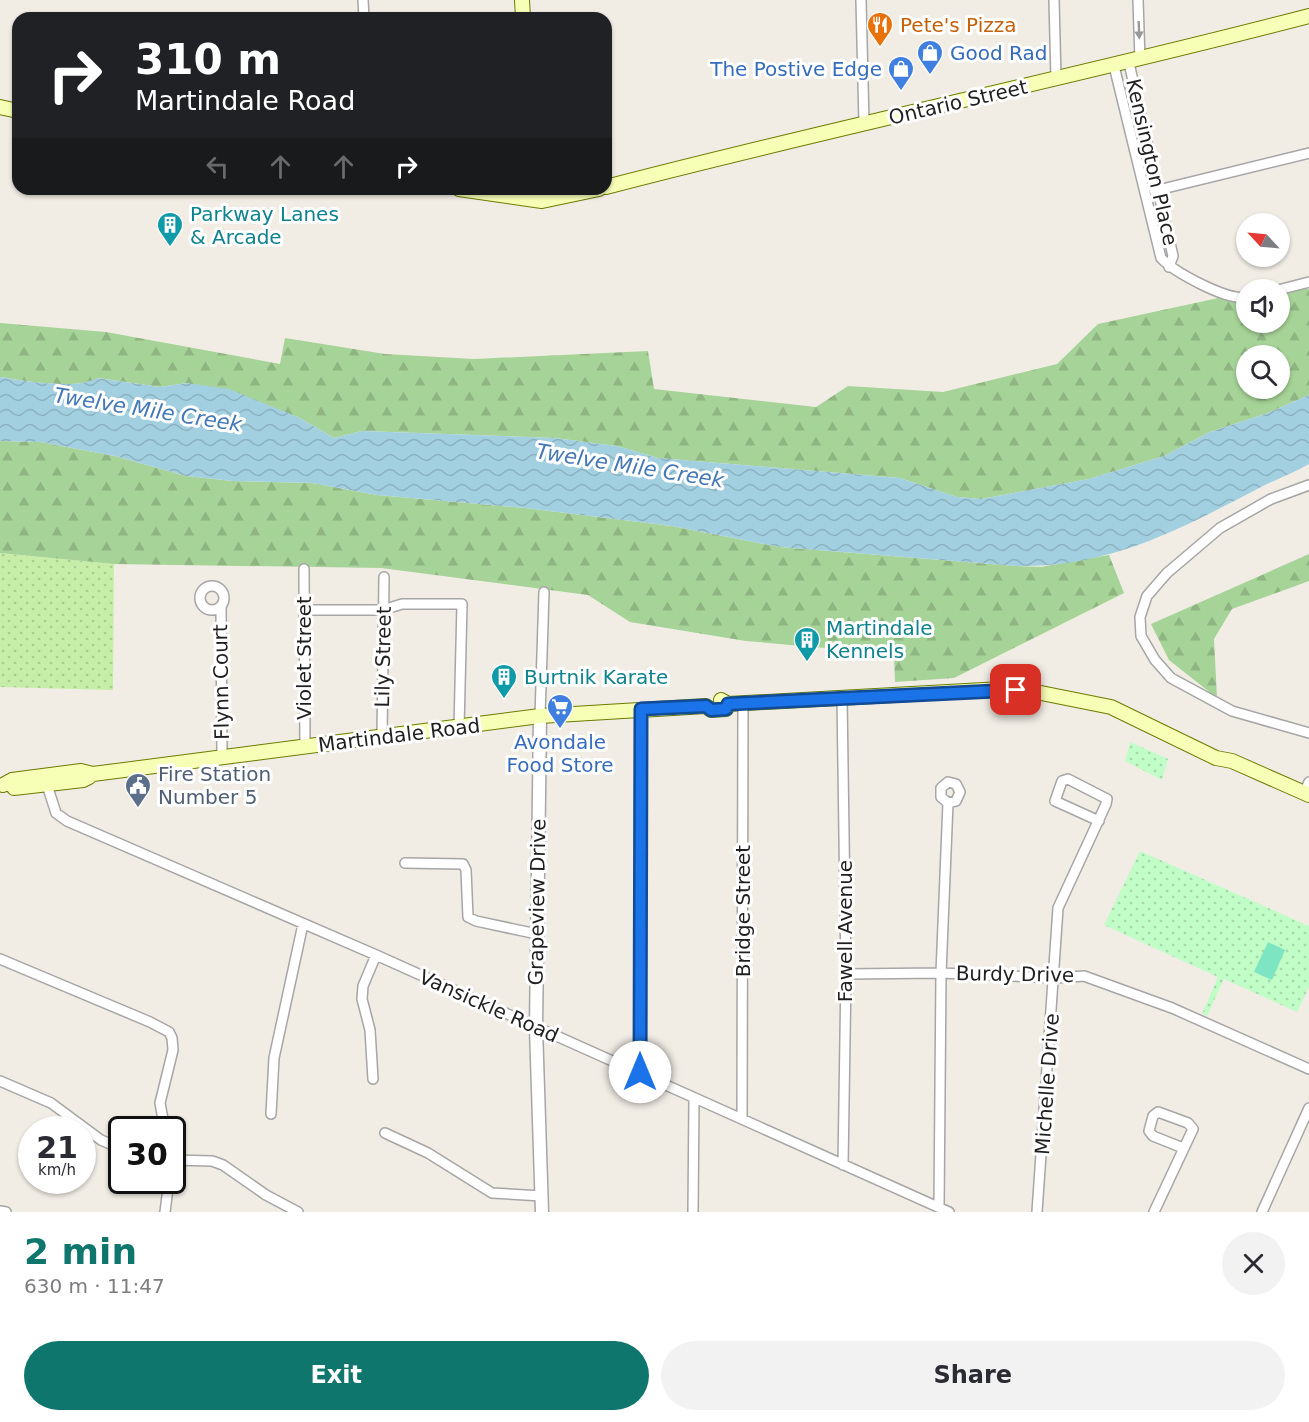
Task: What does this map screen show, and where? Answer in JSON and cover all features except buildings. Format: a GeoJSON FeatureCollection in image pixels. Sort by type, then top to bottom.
{"type":"FeatureCollection","features":[{"type":"Feature","properties":{"kind":"main road","name":"Ontario Street"},"geometry":{"type":"LineString","coordinates":[[612,186],[864,123],[1114,66],[1309,15]]}},
{"type":"Feature","properties":{"kind":"main road"},"geometry":{"type":"LineString","coordinates":[[528,195],[576,195]]}},
{"type":"Feature","properties":{"kind":"main road","name":"Martindale Road"},"geometry":{"type":"LineString","coordinates":[[2,785],[12,780],[81,771],[93,774],[540,716],[706,706],[711,710],[726,709],[728,704],[1002,689],[1031,691],[1111,707],[1216,758],[1232,761],[1308,790]]}},
{"type":"Feature","properties":{"kind":"main road","name":"Martindale Road"},"geometry":{"type":"LineString","coordinates":[[2,785],[11,789],[47,785],[83,780],[93,774]]}},
{"type":"Feature","properties":{"kind":"street"},"geometry":{"type":"LineString","coordinates":[[861,0],[864,123]]}},
{"type":"Feature","properties":{"kind":"street"},"geometry":{"type":"LineString","coordinates":[[1053,0],[1056,79]]}},
{"type":"Feature","properties":{"kind":"street","name":"Kensington Place"},"geometry":{"type":"LineString","coordinates":[[1114,66],[1161,258],[1170,267],[1173,256],[1134,61],[1138,0]]}},
{"type":"Feature","properties":{"kind":"street"},"geometry":{"type":"LineString","coordinates":[[1146,193],[1309,153]]}},
{"type":"Feature","properties":{"kind":"street"},"geometry":{"type":"LineString","coordinates":[[1170,267],[1228,296],[1236,296]]}},
{"type":"Feature","properties":{"kind":"street"},"geometry":{"type":"LineString","coordinates":[[1290,287],[1309,282]]}},
{"type":"Feature","properties":{"kind":"street"},"geometry":{"type":"LineString","coordinates":[[1309,485],[1271,499],[1220,528],[1167,573],[1147,596],[1140,617],[1141,636],[1155,660],[1171,678],[1232,711],[1309,733]]}},
{"type":"Feature","properties":{"kind":"street","name":"Violet Street"},"geometry":{"type":"LineString","coordinates":[[304,569],[304,748]]}},
{"type":"Feature","properties":{"kind":"street","name":"Lily Street"},"geometry":{"type":"LineString","coordinates":[[382,738],[384,577]]}},
{"type":"Feature","properties":{"kind":"street","name":"Grapeview Drive"},"geometry":{"type":"LineString","coordinates":[[542,1212],[536,1028],[544,592]]}},
{"type":"Feature","properties":{"kind":"street"},"geometry":{"type":"LineString","coordinates":[[305,610],[383,610],[402,604],[462,604],[459,728]]}},
{"type":"Feature","properties":{"kind":"street","name":"Flynn Court"},"geometry":{"type":"LineString","coordinates":[[221,607],[222,757]]}},
{"type":"Feature","properties":{"kind":"street","name":"Fawell Avenue"},"geometry":{"type":"LineString","coordinates":[[842,697],[846,974],[843,1165]]}},
{"type":"Feature","properties":{"kind":"street","name":"Bridge Street"},"geometry":{"type":"LineString","coordinates":[[742,1119],[743,704]]}},
{"type":"Feature","properties":{"kind":"street"},"geometry":{"type":"LineString","coordinates":[[640,1072],[641,709]]}},
{"type":"Feature","properties":{"kind":"street","name":"Michelle Drive"},"geometry":{"type":"LineString","coordinates":[[1038,1212],[1056,978],[1059,908],[1099,821],[1107,799],[1068,779],[1062,781],[1055,801],[1099,821]]}},
{"type":"Feature","properties":{"kind":"street","name":"Vansickle Road"},"geometry":{"type":"LineString","coordinates":[[47,785],[56,813],[67,821],[640,1072],[949,1212]]}},
{"type":"Feature","properties":{"kind":"street"},"geometry":{"type":"LineString","coordinates":[[939,1207],[940,973],[948,803]]}},
{"type":"Feature","properties":{"kind":"street"},"geometry":{"type":"LineString","coordinates":[[405,863],[463,864],[466,870],[468,917],[476,921],[537,934]]}},
{"type":"Feature","properties":{"kind":"street"},"geometry":{"type":"LineString","coordinates":[[271,1114],[274,1058],[303,924]]}},
{"type":"Feature","properties":{"kind":"street"},"geometry":{"type":"LineString","coordinates":[[373,1079],[370,1030],[362,999],[363,986],[376,955]]}},
{"type":"Feature","properties":{"kind":"street"},"geometry":{"type":"LineString","coordinates":[[0,959],[169,1032],[172,1038],[172,1050],[160,1103],[162,1116]]}},
{"type":"Feature","properties":{"kind":"street","name":"Burdy Drive"},"geometry":{"type":"LineString","coordinates":[[846,974],[940,973],[1056,978],[1083,976],[1112,984],[1309,1069]]}},
{"type":"Feature","properties":{"kind":"street"},"geometry":{"type":"LineString","coordinates":[[0,1081],[51,1102],[108,1143]]}},
{"type":"Feature","properties":{"kind":"street"},"geometry":{"type":"LineString","coordinates":[[693,1212],[694,1098]]}},
{"type":"Feature","properties":{"kind":"street"},"geometry":{"type":"LineString","coordinates":[[1262,1212],[1309,1108]]}},
{"type":"Feature","properties":{"kind":"street"},"geometry":{"type":"LineString","coordinates":[[1154,1212],[1193,1128],[1188,1123],[1158,1112],[1153,1116],[1149,1131],[1153,1136],[1183,1148]]}},
{"type":"Feature","properties":{"kind":"street"},"geometry":{"type":"LineString","coordinates":[[385,1133],[428,1153],[492,1194],[542,1196]]}},
{"type":"Feature","properties":{"kind":"street"},"geometry":{"type":"LineString","coordinates":[[186,1160],[212,1161],[223,1165],[266,1195],[298,1212]]}},
{"type":"Feature","properties":{"kind":"street"},"geometry":{"type":"LineString","coordinates":[[165,1212],[167,1194]]}},
{"type":"Feature","properties":{"kind":"street"},"geometry":{"type":"LineString","coordinates":[[0,1212],[6,1212]]}},
{"type":"Feature","properties":{"kind":"green space"},"geometry":{"type":"Polygon","coordinates":[[[1290,287],[1309,289],[1309,395],[1268,413],[1210,432],[1164,456],[1089,479],[981,499],[957,497],[900,478],[658,458],[617,446],[555,438],[362,431],[334,438],[298,417],[187,383],[160,387],[98,378],[89,382],[65,384],[0,377],[0,323],[106,332],[280,364],[285,338],[385,354],[474,359],[648,351],[654,389],[816,407],[848,386],[943,392],[1057,364],[1098,324],[1236,294],[1236,333],[1290,333],[1290,287]]]}},
{"type":"Feature","properties":{"kind":"green space"},"geometry":{"type":"Polygon","coordinates":[[[0,441],[40,442],[115,456],[186,476],[233,481],[312,483],[377,495],[525,508],[672,526],[780,547],[1041,567],[1109,555],[1124,593],[954,678],[895,682],[894,654],[746,641],[630,622],[588,595],[381,568],[114,564],[0,553],[0,441]]]}},
{"type":"Feature","properties":{"kind":"green space"},"geometry":{"type":"Polygon","coordinates":[[[0,553],[114,564],[113,690],[0,687],[0,553]]]}},
{"type":"Feature","properties":{"kind":"green space"},"geometry":{"type":"Polygon","coordinates":[[[1309,554],[1309,581],[1232,609],[1214,639],[1217,698],[1169,660],[1151,624],[1309,554]]]}},
{"type":"Feature","properties":{"kind":"green space"},"geometry":{"type":"Polygon","coordinates":[[[1130,742],[1168,759],[1162,780],[1125,761],[1130,742]]]}},
{"type":"Feature","properties":{"kind":"green space"},"geometry":{"type":"Polygon","coordinates":[[[1140,851],[1309,926],[1309,987],[1297,1012],[1224,979],[1207,1016],[1202,1014],[1218,977],[1104,925],[1140,851]]]}},
{"type":"Feature","properties":{"kind":"green space"},"geometry":{"type":"Polygon","coordinates":[[[1268,942],[1285,950],[1272,980],[1254,972],[1268,942]]]}},
{"type":"Feature","properties":{"kind":"water","name":"Twelve Mile Creek"},"geometry":{"type":"Polygon","coordinates":[[[0,377],[64,384],[89,382],[97,378],[160,387],[187,383],[229,389],[298,417],[334,438],[362,431],[555,438],[617,446],[658,458],[900,478],[957,497],[981,499],[1089,479],[1164,456],[1210,432],[1268,413],[1309,395],[1309,464],[1174,530],[1115,553],[1051,565],[1016,566],[780,547],[672,526],[525,508],[377,495],[312,483],[233,481],[186,476],[115,456],[40,442],[0,441],[0,377]]]}},
{"type":"Feature","properties":{"kind":"place","name":"Pete's Pizza"},"geometry":{"type":"Point","coordinates":[880,48]}},
{"type":"Feature","properties":{"kind":"place","name":"Good Rad"},"geometry":{"type":"Point","coordinates":[930,76]}},
{"type":"Feature","properties":{"kind":"place","name":"The Postive Edge"},"geometry":{"type":"Point","coordinates":[901,92]}},
{"type":"Feature","properties":{"kind":"place","name":"Parkway Lanes & Arcade"},"geometry":{"type":"Point","coordinates":[170,248]}},
{"type":"Feature","properties":{"kind":"place","name":"Martindale Kennels"},"geometry":{"type":"Point","coordinates":[807,663]}},
{"type":"Feature","properties":{"kind":"place","name":"Burtnik Karate"},"geometry":{"type":"Point","coordinates":[504,700]}},
{"type":"Feature","properties":{"kind":"place","name":"Avondale Food Store"},"geometry":{"type":"Point","coordinates":[560,730]}},
{"type":"Feature","properties":{"kind":"place","name":"Fire Station Number 5"},"geometry":{"type":"Point","coordinates":[138,809]}},
{"type":"Feature","properties":{"kind":"route"},"geometry":{"type":"LineString","coordinates":[[640,1072],[641,709],[706,706],[711,710],[726,709],[728,704],[1016,690]]}}]}
